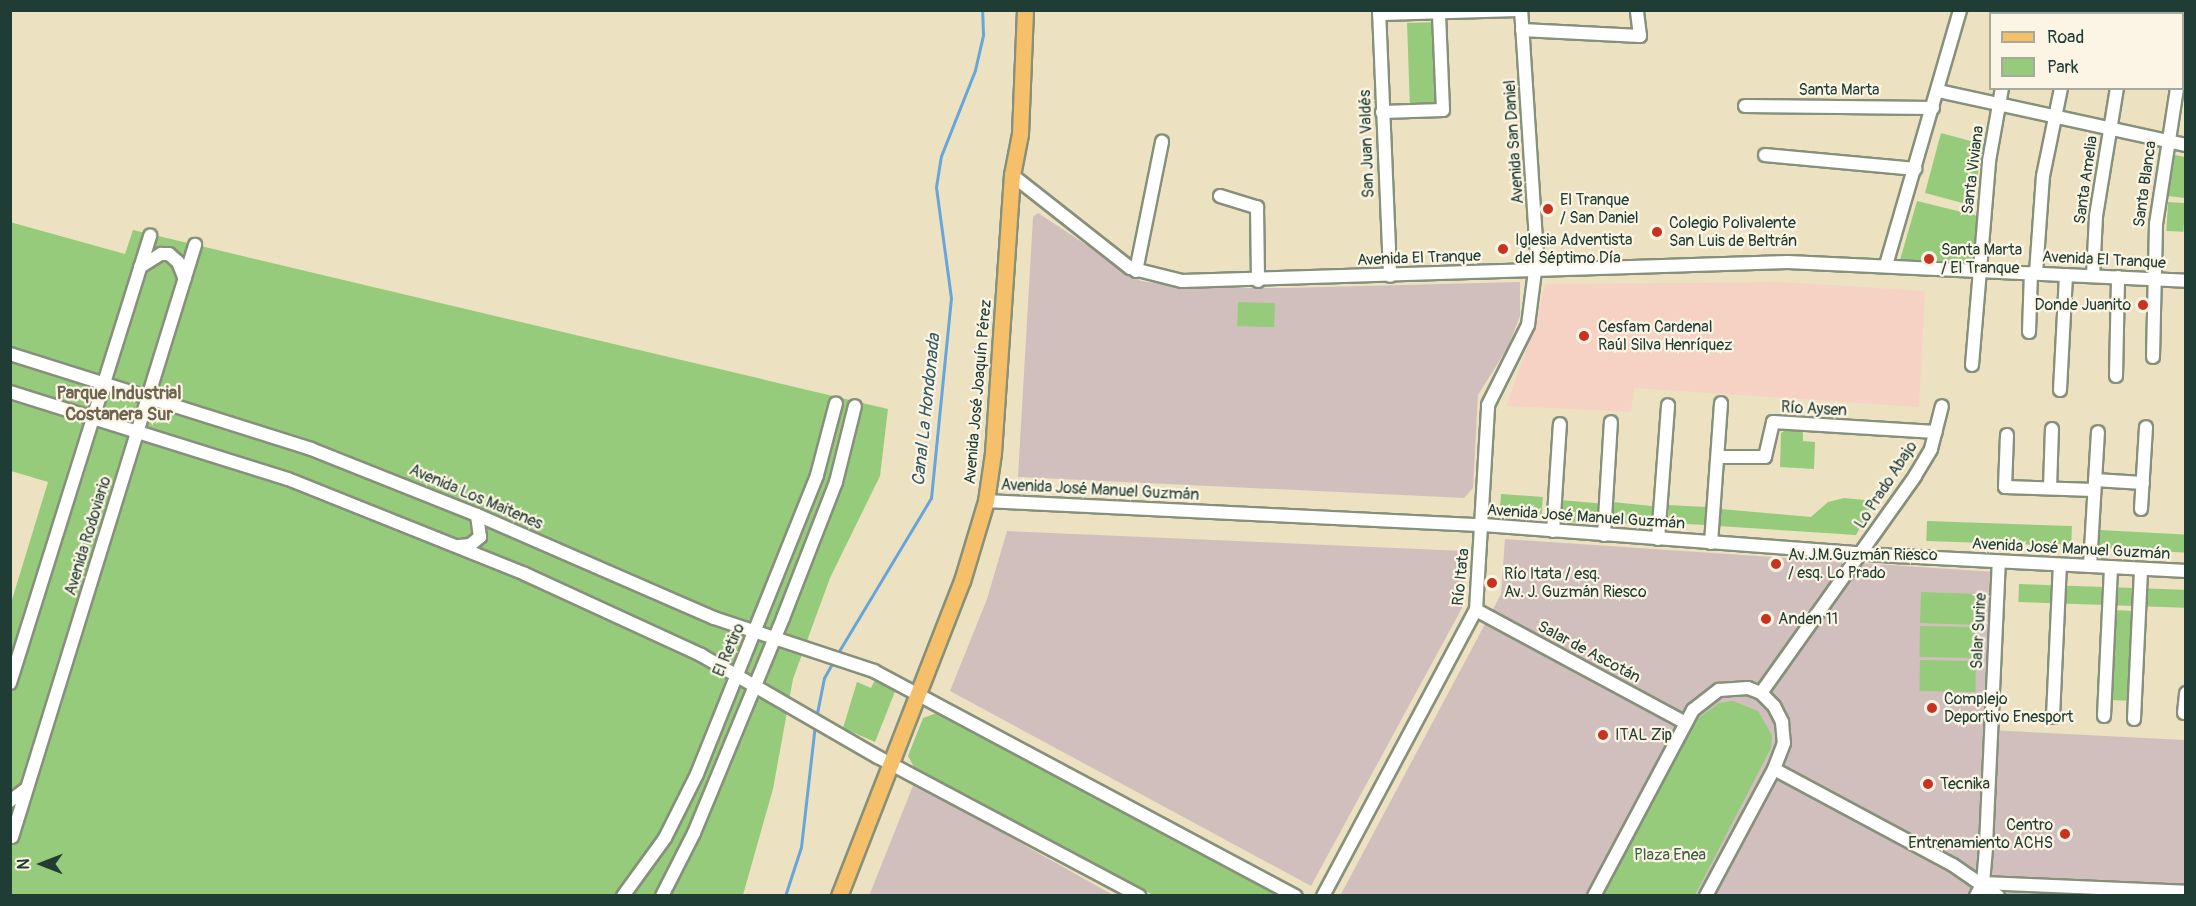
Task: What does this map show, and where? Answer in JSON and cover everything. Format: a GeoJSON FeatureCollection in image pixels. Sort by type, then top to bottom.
{"type":"FeatureCollection","features":[{"type":"Feature","properties":{"kind":"main road","name":"Avenida José Joaquín Pérez"},"geometry":{"type":"LineString","coordinates":[[839,896],[969,563],[986,501],[993,453],[1012,175],[1020,134],[1025,10]]}},
{"type":"Feature","properties":{"kind":"street"},"geometry":{"type":"LineString","coordinates":[[1379,12],[1439,14],[1521,10]]}},
{"type":"Feature","properties":{"kind":"street","name":"Avenida San Daniel"},"geometry":{"type":"LineString","coordinates":[[1521,10],[1536,227],[1535,271]]}},
{"type":"Feature","properties":{"kind":"street"},"geometry":{"type":"LineString","coordinates":[[1522,30],[1640,36],[1637,10]]}},
{"type":"Feature","properties":{"kind":"street"},"geometry":{"type":"LineString","coordinates":[[1886,265],[1960,10]]}},
{"type":"Feature","properties":{"kind":"street","name":"San Juan Valdés"},"geometry":{"type":"LineString","coordinates":[[1379,12],[1390,276]]}},
{"type":"Feature","properties":{"kind":"street"},"geometry":{"type":"LineString","coordinates":[[1382,112],[1443,110],[1439,14]]}},
{"type":"Feature","properties":{"kind":"street","name":"Santa Viviana"},"geometry":{"type":"LineString","coordinates":[[1972,365],[1978,270],[2002,90]]}},
{"type":"Feature","properties":{"kind":"street"},"geometry":{"type":"LineString","coordinates":[[2029,332],[2043,176],[2061,90]]}},
{"type":"Feature","properties":{"kind":"street","name":"Santa Amelia"},"geometry":{"type":"LineString","coordinates":[[2093,276],[2096,216],[2117,90]]}},
{"type":"Feature","properties":{"kind":"street","name":"Santa Blanca"},"geometry":{"type":"LineString","coordinates":[[2153,357],[2156,224],[2177,90]]}},
{"type":"Feature","properties":{"kind":"street"},"geometry":{"type":"LineString","coordinates":[[1938,91],[2186,145]]}},
{"type":"Feature","properties":{"kind":"street","name":"Santa Marta"},"geometry":{"type":"LineString","coordinates":[[1744,106],[1933,108]]}},
{"type":"Feature","properties":{"kind":"street"},"geometry":{"type":"LineString","coordinates":[[1136,271],[1162,142]]}},
{"type":"Feature","properties":{"kind":"street"},"geometry":{"type":"LineString","coordinates":[[1765,155],[1915,169]]}},
{"type":"Feature","properties":{"kind":"street","name":"Avenida El Tranque"},"geometry":{"type":"LineString","coordinates":[[1012,175],[1093,242],[1136,271],[1182,281],[1258,281],[1769,262],[1886,265],[2186,281]]}},
{"type":"Feature","properties":{"kind":"street"},"geometry":{"type":"LineString","coordinates":[[1220,196],[1257,207],[1258,281]]}},
{"type":"Feature","properties":{"kind":"street","name":"Avenida Rodoviario"},"geometry":{"type":"LineString","coordinates":[[10,683],[150,236]]}},
{"type":"Feature","properties":{"kind":"street","name":"Avenida Rodoviario"},"geometry":{"type":"LineString","coordinates":[[12,837],[195,245]]}},
{"type":"Feature","properties":{"kind":"street"},"geometry":{"type":"LineString","coordinates":[[140,267],[161,254],[169,254],[178,262],[184,279]]}},
{"type":"Feature","properties":{"kind":"street","name":"Río Itata"},"geometry":{"type":"LineString","coordinates":[[1323,896],[1476,610],[1490,395],[1528,325],[1535,271]]}},
{"type":"Feature","properties":{"kind":"street"},"geometry":{"type":"LineString","coordinates":[[2060,390],[2066,275]]}},
{"type":"Feature","properties":{"kind":"street"},"geometry":{"type":"LineString","coordinates":[[2116,376],[2118,277]]}},
{"type":"Feature","properties":{"kind":"street","name":"Avenida Los Maitenes"},"geometry":{"type":"LineString","coordinates":[[10,354],[311,449],[477,515],[683,605],[755,632],[803,645],[862,666],[919,693],[1296,896]]}},
{"type":"Feature","properties":{"kind":"street"},"geometry":{"type":"LineString","coordinates":[[10,392],[306,485],[459,546],[662,636],[737,674],[784,704],[891,764],[1140,896]]}},
{"type":"Feature","properties":{"kind":"street","name":"El Retiro"},"geometry":{"type":"LineString","coordinates":[[623,896],[677,817],[755,632],[817,475],[836,403]]}},
{"type":"Feature","properties":{"kind":"street"},"geometry":{"type":"LineString","coordinates":[[1711,543],[1721,403]]}},
{"type":"Feature","properties":{"kind":"street"},"geometry":{"type":"LineString","coordinates":[[662,896],[694,833],[836,483],[855,405]]}},
{"type":"Feature","properties":{"kind":"street"},"geometry":{"type":"LineString","coordinates":[[1658,539],[1668,405]]}},
{"type":"Feature","properties":{"kind":"street","name":"Lo Prado Abajo"},"geometry":{"type":"LineString","coordinates":[[1761,693],[1916,476],[1936,432],[1942,406]]}},
{"type":"Feature","properties":{"kind":"street"},"geometry":{"type":"LineString","coordinates":[[1604,535],[1611,422]]}},
{"type":"Feature","properties":{"kind":"street","name":"Río Aysen"},"geometry":{"type":"LineString","coordinates":[[1718,457],[1766,457],[1773,422],[1936,432]]}},
{"type":"Feature","properties":{"kind":"street"},"geometry":{"type":"LineString","coordinates":[[1553,531],[1560,424]]}},
{"type":"Feature","properties":{"kind":"street"},"geometry":{"type":"LineString","coordinates":[[831,426],[844,425],[850,433]]}},
{"type":"Feature","properties":{"kind":"street"},"geometry":{"type":"LineString","coordinates":[[2141,509],[2146,427]]}},
{"type":"Feature","properties":{"kind":"street"},"geometry":{"type":"LineString","coordinates":[[2050,488],[2052,429]]}},
{"type":"Feature","properties":{"kind":"street"},"geometry":{"type":"LineString","coordinates":[[2090,566],[2098,432]]}},
{"type":"Feature","properties":{"kind":"street"},"geometry":{"type":"LineString","coordinates":[[2007,435],[2005,487],[2050,488],[2143,483]]}},
{"type":"Feature","properties":{"kind":"street","name":"Avenida José Manuel Guzmán"},"geometry":{"type":"LineString","coordinates":[[986,501],[1483,525],[1711,543],[2185,573]]}},
{"type":"Feature","properties":{"kind":"street"},"geometry":{"type":"LineString","coordinates":[[459,546],[470,545],[480,537],[477,515]]}},
{"type":"Feature","properties":{"kind":"street","name":"Salar Surire"},"geometry":{"type":"LineString","coordinates":[[1983,883],[1999,562]]}},
{"type":"Feature","properties":{"kind":"street"},"geometry":{"type":"LineString","coordinates":[[2053,717],[2060,565]]}},
{"type":"Feature","properties":{"kind":"street"},"geometry":{"type":"LineString","coordinates":[[2104,716],[2111,567]]}},
{"type":"Feature","properties":{"kind":"street"},"geometry":{"type":"LineString","coordinates":[[2133,719],[2141,569]]}},
{"type":"Feature","properties":{"kind":"street","name":"Salar de Ascotán"},"geometry":{"type":"LineString","coordinates":[[1476,610],[1686,723]]}},
{"type":"Feature","properties":{"kind":"street"},"geometry":{"type":"LineString","coordinates":[[1594,896],[1700,701],[1719,690],[1741,687],[1761,693],[1779,714],[1784,732],[1774,769],[1706,896]]}},
{"type":"Feature","properties":{"kind":"street"},"geometry":{"type":"LineString","coordinates":[[2184,713],[2186,693]]}},
{"type":"Feature","properties":{"kind":"street"},"geometry":{"type":"LineString","coordinates":[[1774,769],[1983,883],[1998,896]]}},
{"type":"Feature","properties":{"kind":"street"},"geometry":{"type":"LineString","coordinates":[[10,801],[27,788]]}},
{"type":"Feature","properties":{"kind":"street"},"geometry":{"type":"LineString","coordinates":[[1983,883],[2186,892]]}},
{"type":"Feature","properties":{"kind":"street"},"geometry":{"type":"LineString","coordinates":[[1976,896],[1983,883]]}},
{"type":"Feature","properties":{"kind":"street"},"geometry":{"type":"LineString","coordinates":[[2008,896],[2019,884]]}},
{"type":"Feature","properties":{"kind":"shaded area"},"geometry":{"type":"Polygon","coordinates":[[[1038,213],[1141,281],[1189,288],[1520,282],[1520,316],[1508,347],[1478,395],[1473,488],[1464,498],[1018,477],[1033,217],[1038,213]]]}},
{"type":"Feature","properties":{"kind":"shaded area"},"geometry":{"type":"Polygon","coordinates":[[[1782,282],[1925,291],[1919,407],[1634,388],[1631,412],[1506,406],[1537,320],[1545,284],[1782,282]]]}},
{"type":"Feature","properties":{"kind":"shaded area"},"geometry":{"type":"Polygon","coordinates":[[[1007,531],[1465,551],[1462,608],[1311,886],[950,691],[987,599],[1007,531]]]}},
{"type":"Feature","properties":{"kind":"shaded area"},"geometry":{"type":"Polygon","coordinates":[[[1505,539],[1995,572],[1989,730],[2185,740],[2185,895],[1340,896],[1501,594],[1505,539]]]}},
{"type":"Feature","properties":{"kind":"shaded area"},"geometry":{"type":"Polygon","coordinates":[[[914,783],[1113,895],[869,896],[914,783]]]}},
{"type":"Feature","properties":{"kind":"green space"},"geometry":{"type":"Polygon","coordinates":[[[1437,22],[1440,107],[1410,108],[1407,23],[1437,22]]]}},
{"type":"Feature","properties":{"kind":"green space"},"geometry":{"type":"Polygon","coordinates":[[[1941,133],[1985,145],[1969,205],[1925,193],[1941,133]]]}},
{"type":"Feature","properties":{"kind":"green space"},"geometry":{"type":"Polygon","coordinates":[[[2175,155],[2185,157],[2185,198],[2168,196],[2175,155]]]}},
{"type":"Feature","properties":{"kind":"green space"},"geometry":{"type":"Polygon","coordinates":[[[1917,201],[1978,216],[1972,265],[1900,260],[1917,201]]]}},
{"type":"Feature","properties":{"kind":"green space"},"geometry":{"type":"Polygon","coordinates":[[[2168,202],[2185,203],[2183,232],[2166,231],[2168,202]]]}},
{"type":"Feature","properties":{"kind":"green space"},"geometry":{"type":"Polygon","coordinates":[[[10,222],[125,254],[133,230],[888,409],[880,476],[830,578],[793,679],[773,789],[743,895],[11,895],[11,603],[48,482],[11,471],[10,222]]]}},
{"type":"Feature","properties":{"kind":"green space"},"geometry":{"type":"Polygon","coordinates":[[[1238,302],[1275,303],[1274,327],[1237,326],[1238,302]]]}},
{"type":"Feature","properties":{"kind":"green space"},"geometry":{"type":"Polygon","coordinates":[[[1786,430],[1803,431],[1803,441],[1815,442],[1814,469],[1780,467],[1781,433],[1786,430]]]}},
{"type":"Feature","properties":{"kind":"green space"},"geometry":{"type":"Polygon","coordinates":[[[1501,494],[1543,497],[1542,517],[1500,514],[1501,494]]]}},
{"type":"Feature","properties":{"kind":"green space"},"geometry":{"type":"Polygon","coordinates":[[[1844,498],[1875,501],[1856,535],[1718,526],[1721,509],[1811,517],[1828,502],[1844,498]]]}},
{"type":"Feature","properties":{"kind":"green space"},"geometry":{"type":"Polygon","coordinates":[[[1561,500],[1598,503],[1596,524],[1559,521],[1561,500]]]}},
{"type":"Feature","properties":{"kind":"green space"},"geometry":{"type":"Polygon","coordinates":[[[1613,502],[1654,506],[1652,526],[1611,522],[1613,502]]]}},
{"type":"Feature","properties":{"kind":"green space"},"geometry":{"type":"Polygon","coordinates":[[[1669,505],[1706,507],[1705,525],[1668,523],[1669,505]]]}},
{"type":"Feature","properties":{"kind":"green space"},"geometry":{"type":"Polygon","coordinates":[[[1927,521],[2072,526],[2071,546],[1926,541],[1927,521]]]}},
{"type":"Feature","properties":{"kind":"green space"},"geometry":{"type":"Polygon","coordinates":[[[2100,530],[2185,534],[2184,552],[2099,548],[2100,530]]]}},
{"type":"Feature","properties":{"kind":"green space"},"geometry":{"type":"Polygon","coordinates":[[[2019,584],[2185,590],[2184,608],[2018,602],[2019,584]]]}},
{"type":"Feature","properties":{"kind":"green space"},"geometry":{"type":"Polygon","coordinates":[[[1921,592],[1978,594],[1977,625],[1920,623],[1921,592]]]}},
{"type":"Feature","properties":{"kind":"green space"},"geometry":{"type":"Polygon","coordinates":[[[2115,610],[2133,611],[2128,701],[2110,700],[2115,610]]]}},
{"type":"Feature","properties":{"kind":"green space"},"geometry":{"type":"Polygon","coordinates":[[[1920,626],[1976,627],[1975,658],[1919,657],[1920,626]]]}},
{"type":"Feature","properties":{"kind":"green space"},"geometry":{"type":"Polygon","coordinates":[[[1920,660],[1976,661],[1975,692],[1919,691],[1920,660]]]}},
{"type":"Feature","properties":{"kind":"green space"},"geometry":{"type":"Polygon","coordinates":[[[875,680],[896,689],[875,742],[843,728],[857,682],[871,688],[875,680]]]}},
{"type":"Feature","properties":{"kind":"green space","name":"Plaza Enea"},"geometry":{"type":"Polygon","coordinates":[[[1733,701],[1758,711],[1772,735],[1771,748],[1695,895],[1603,895],[1697,719],[1719,703],[1733,701]]]}},
{"type":"Feature","properties":{"kind":"green space"},"geometry":{"type":"Polygon","coordinates":[[[937,713],[948,716],[1284,895],[1153,895],[914,767],[908,756],[923,718],[937,713]]]}},
{"type":"Feature","properties":{"kind":"waterway","name":"Canal La Hondonada"},"geometry":{"type":"LineString","coordinates":[[836,656],[931,498],[951,298],[936,187],[941,156],[975,70],[983,34],[982,10]]}},
{"type":"Feature","properties":{"kind":"waterway","name":"Canal La Hondonada"},"geometry":{"type":"LineString","coordinates":[[816,718],[824,678],[833,662]]}},
{"type":"Feature","properties":{"kind":"waterway","name":"Canal La Hondonada"},"geometry":{"type":"LineString","coordinates":[[785,896],[801,847],[815,725]]}},
{"type":"Feature","properties":{"kind":"place","name":"El Tranque / San Daniel"},"geometry":{"type":"Point","coordinates":[1548,209]}},
{"type":"Feature","properties":{"kind":"place","name":"Colegio Polivalente San Luis de Beltrán"},"geometry":{"type":"Point","coordinates":[1657,232]}},
{"type":"Feature","properties":{"kind":"place","name":"Iglesia Adventista del Séptimo Día"},"geometry":{"type":"Point","coordinates":[1503,249]}},
{"type":"Feature","properties":{"kind":"place","name":"Santa Marta / El Tranque"},"geometry":{"type":"Point","coordinates":[1929,259]}},
{"type":"Feature","properties":{"kind":"place","name":"Donde Juanito"},"geometry":{"type":"Point","coordinates":[2143,305]}},
{"type":"Feature","properties":{"kind":"place","name":"Cesfam Cardenal Raúl Silva Henríquez"},"geometry":{"type":"Point","coordinates":[1584,336]}},
{"type":"Feature","properties":{"kind":"place","name":"Av.J.M.Guzmán Riesco / esq. Lo Prado"},"geometry":{"type":"Point","coordinates":[1776,564]}},
{"type":"Feature","properties":{"kind":"place","name":"Río Itata / esq. Av. J. Guzmán Riesco"},"geometry":{"type":"Point","coordinates":[1492,583]}},
{"type":"Feature","properties":{"kind":"place","name":"Anden 11"},"geometry":{"type":"Point","coordinates":[1766,619]}},
{"type":"Feature","properties":{"kind":"place","name":"Complejo Deportivo Enesport"},"geometry":{"type":"Point","coordinates":[1932,708]}},
{"type":"Feature","properties":{"kind":"place","name":"ITAL Zip"},"geometry":{"type":"Point","coordinates":[1603,735]}},
{"type":"Feature","properties":{"kind":"place","name":"Tecnika"},"geometry":{"type":"Point","coordinates":[1928,784]}},
{"type":"Feature","properties":{"kind":"place","name":"Centro Entrenamiento ACHS"},"geometry":{"type":"Point","coordinates":[2065,834]}},
{"type":"Feature","properties":{"kind":"district","name":"Parque Industrial Costanera Sur"},"geometry":{"type":"Point","coordinates":[119,405]}}]}
